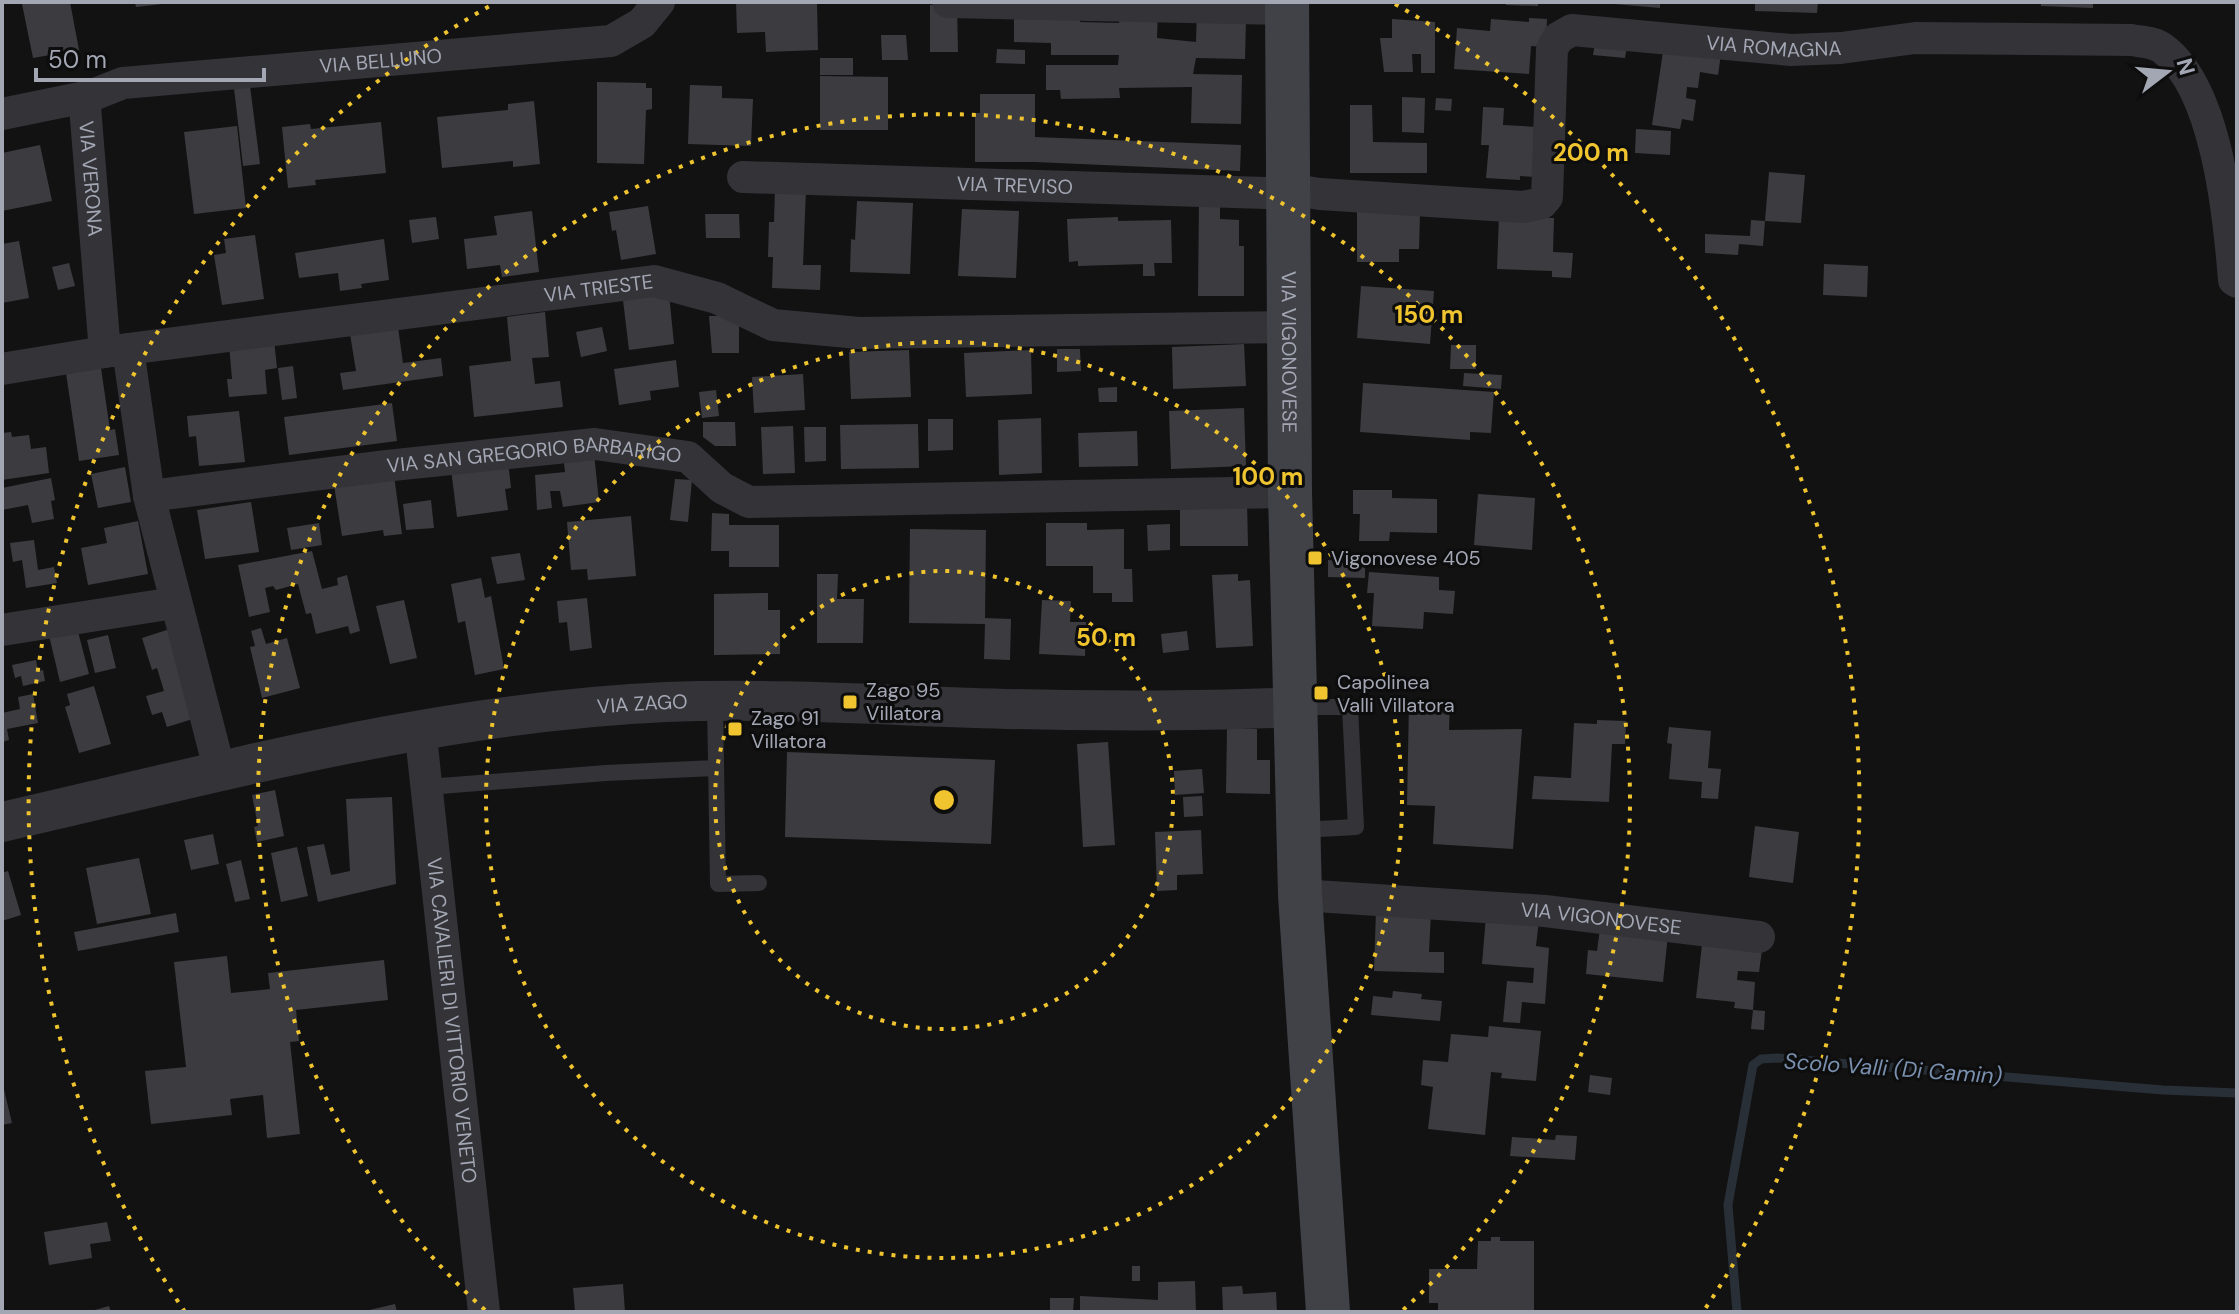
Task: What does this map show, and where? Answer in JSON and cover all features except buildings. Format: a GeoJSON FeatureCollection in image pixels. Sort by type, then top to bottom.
{"type":"FeatureCollection","features":[{"type":"Feature","properties":{"kind":"main road","name":"VIA VIGONOVESE"},"geometry":{"type":"LineString","coordinates":[[1287,5],[1287,327],[1300,895],[1328,1312]]}},
{"type":"Feature","properties":{"kind":"street","name":"VIA BELLUNO"},"geometry":{"type":"LineString","coordinates":[[90,96],[123,83],[611,41],[642,23],[659,2]]}},
{"type":"Feature","properties":{"kind":"street"},"geometry":{"type":"LineString","coordinates":[[948,2],[1287,5]]}},
{"type":"Feature","properties":{"kind":"street","name":"VIA ROMAGNA"},"geometry":{"type":"LineString","coordinates":[[1288,189],[1497,206],[1523,207],[1542,203],[1547,197],[1552,49],[1558,38],[1572,30],[1791,50],[1841,48],[1915,38],[2132,40],[2159,45],[2178,62],[2193,86],[2226,193],[2234,280],[2237,282]]}},
{"type":"Feature","properties":{"kind":"street","name":"VIA VERONA"},"geometry":{"type":"LineString","coordinates":[[2,114],[90,96]]}},
{"type":"Feature","properties":{"kind":"street","name":"VIA VERONA"},"geometry":{"type":"LineString","coordinates":[[90,96],[85,106],[86,119],[116,351],[174,603],[220,772]]}},
{"type":"Feature","properties":{"kind":"street","name":"VIA TREVISO"},"geometry":{"type":"LineString","coordinates":[[743,177],[1266,193],[1288,189]]}},
{"type":"Feature","properties":{"kind":"street","name":"VIA TRIESTE"},"geometry":{"type":"LineString","coordinates":[[2,369],[116,351],[654,281],[717,298],[773,325],[859,333],[1287,327]]}},
{"type":"Feature","properties":{"kind":"street","name":"VIA SAN GREGORIO BARBARIGO"},"geometry":{"type":"LineString","coordinates":[[149,496],[385,466],[595,444],[688,457],[722,488],[749,502],[1290,492]]}},
{"type":"Feature","properties":{"kind":"street"},"geometry":{"type":"LineString","coordinates":[[2,630],[174,603]]}},
{"type":"Feature","properties":{"kind":"street","name":"VIA ZAGO"},"geometry":{"type":"LineString","coordinates":[[2,822],[420,728],[546,712],[715,701],[859,702],[1065,710],[1295,707]]}},
{"type":"Feature","properties":{"kind":"street","name":"VIA CAVALIERI DI VITTORIO VENETO"},"geometry":{"type":"LineString","coordinates":[[420,728],[484,1312]]}},
{"type":"Feature","properties":{"kind":"street","name":"VIA VIGONOVESE"},"geometry":{"type":"LineString","coordinates":[[1300,895],[1545,911],[1759,937]]}},
{"type":"Feature","properties":{"kind":"lane"},"geometry":{"type":"LineString","coordinates":[[715,701],[718,884],[759,883]]}},
{"type":"Feature","properties":{"kind":"lane"},"geometry":{"type":"LineString","coordinates":[[1295,707],[1350,707],[1356,827],[1299,830]]}},
{"type":"Feature","properties":{"kind":"lane"},"geometry":{"type":"LineString","coordinates":[[428,787],[715,768]]}},
{"type":"Feature","properties":{"kind":"waterway","name":"Scolo Valli (Di Camin)"},"geometry":{"type":"LineString","coordinates":[[1737,1312],[1728,1205],[1753,1065],[1761,1059],[2237,1093]]}},
{"type":"Feature","properties":{"kind":"place","name":"Vigonovese 405"},"geometry":{"type":"Point","coordinates":[1315,558]}},
{"type":"Feature","properties":{"kind":"place","name":"Capolinea Valli Villatora"},"geometry":{"type":"Point","coordinates":[1321,693]}},
{"type":"Feature","properties":{"kind":"place","name":"Zago 95 Villatora"},"geometry":{"type":"Point","coordinates":[850,702]}},
{"type":"Feature","properties":{"kind":"place","name":"Zago 91 Villatora"},"geometry":{"type":"Point","coordinates":[735,729]}}]}
